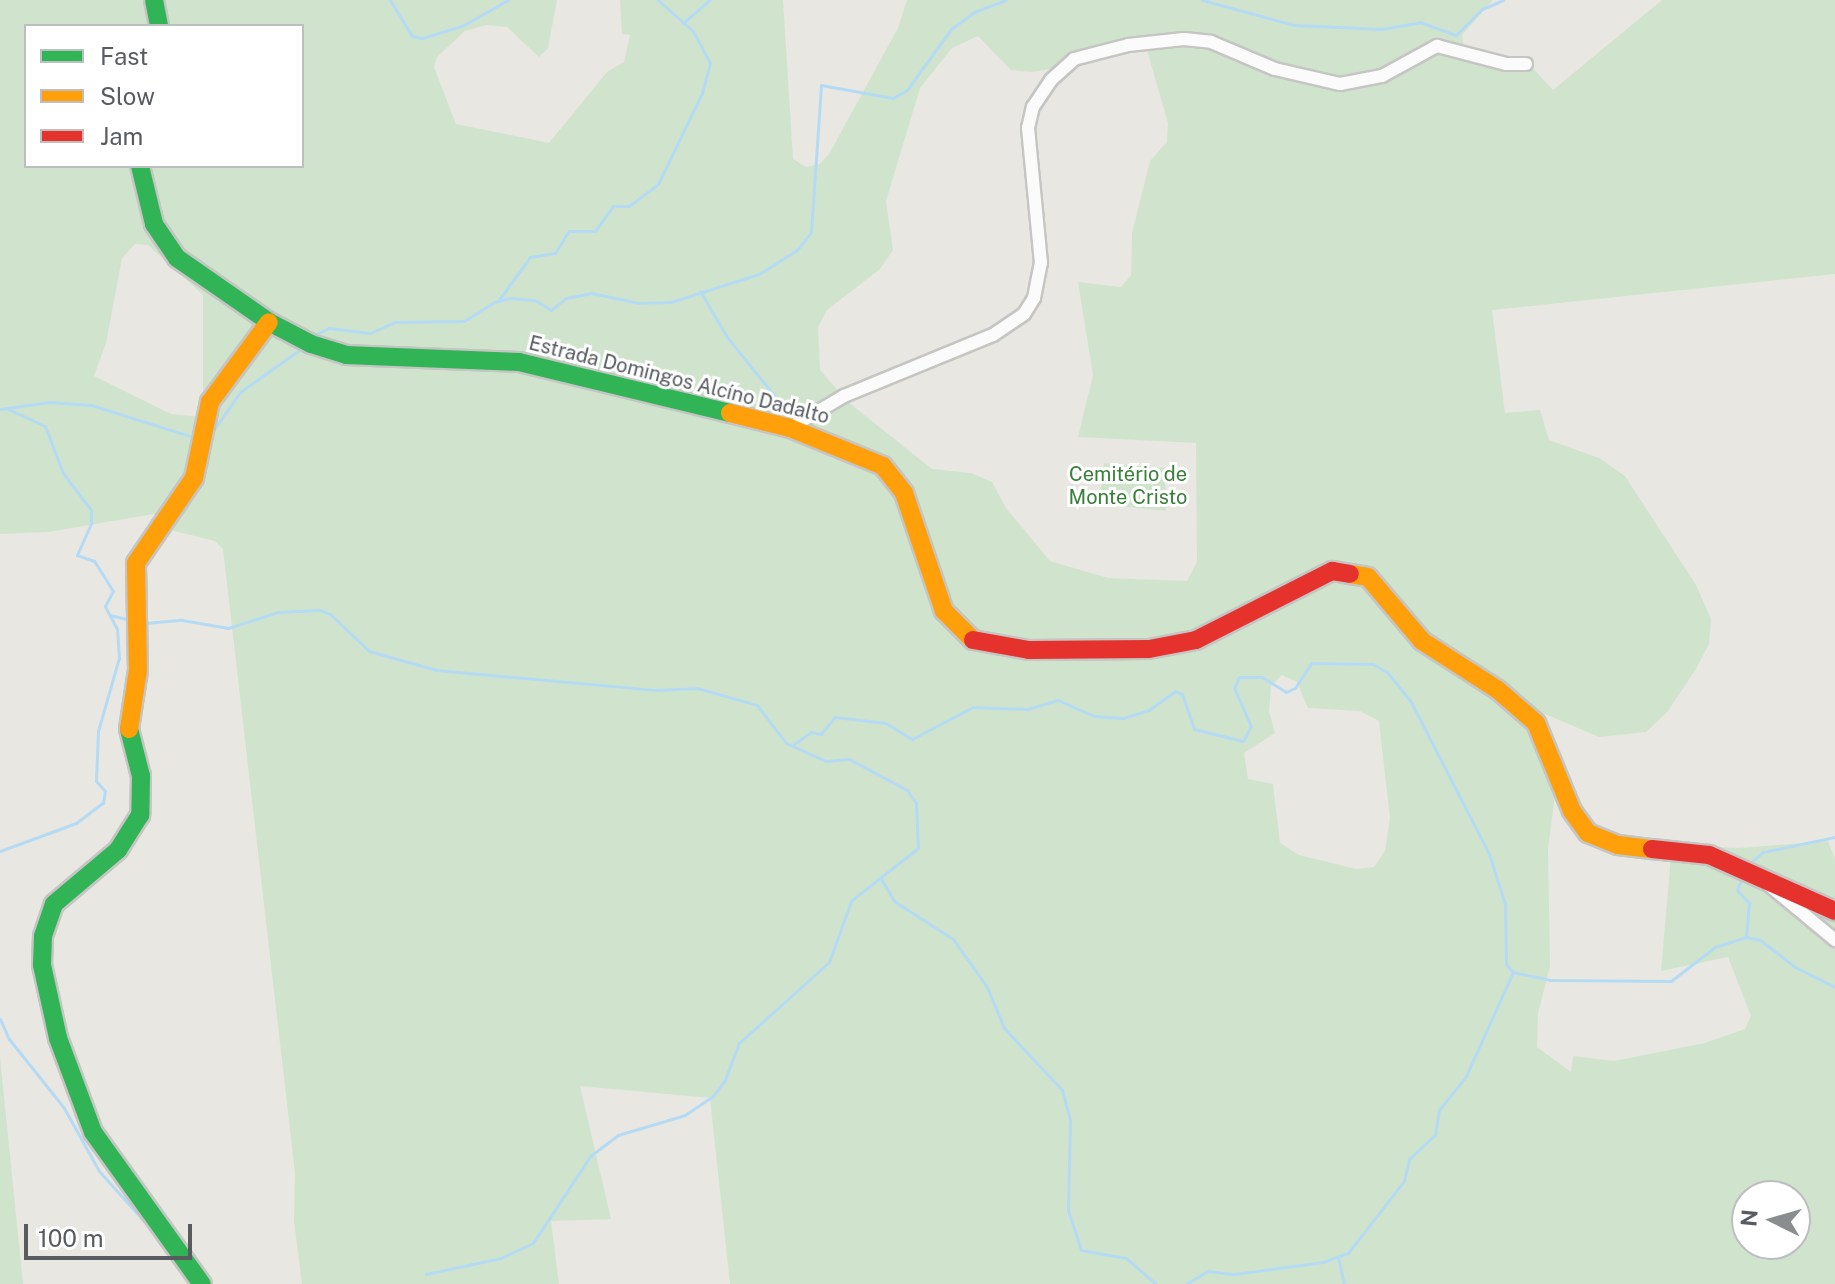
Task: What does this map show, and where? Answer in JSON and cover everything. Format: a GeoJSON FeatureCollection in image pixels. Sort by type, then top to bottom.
{"type":"FeatureCollection","features":[{"type":"Feature","properties":{"kind":"street"},"geometry":{"type":"LineString","coordinates":[[154,0],[159,24]]}},
{"type":"Feature","properties":{"kind":"street"},"geometry":{"type":"LineString","coordinates":[[790,428],[844,396],[993,335],[1024,314],[1034,298],[1041,263],[1028,128],[1033,107],[1051,80],[1074,59],[1128,45],[1184,39],[1211,42],[1275,69],[1340,84],[1382,76],[1437,46],[1506,64],[1526,64]]}},
{"type":"Feature","properties":{"kind":"street","name":"Estrada Domingos Alcíno Dadalto"},"geometry":{"type":"LineString","coordinates":[[140,168],[146,199],[165,245],[269,322],[346,355],[519,362],[790,428],[834,442],[895,477],[944,611],[970,639],[1029,650],[1149,649],[1196,640],[1332,571],[1356,572],[1378,587],[1422,641],[1498,690],[1536,723],[1572,811],[1588,833],[1618,845],[1709,855],[1835,911]]}},
{"type":"Feature","properties":{"kind":"street"},"geometry":{"type":"LineString","coordinates":[[202,1284],[93,1132],[58,1038],[42,965],[43,936],[54,904],[118,850],[140,815],[141,776],[128,724],[138,670],[136,563],[194,478],[210,402],[269,322]]}},
{"type":"Feature","properties":{"kind":"street"},"geometry":{"type":"LineString","coordinates":[[1768,883],[1835,940]]}},
{"type":"Feature","properties":{"kind":"green space"},"geometry":{"type":"Polygon","coordinates":[[[0,0],[557,0],[548,48],[539,57],[507,27],[486,25],[465,31],[437,57],[434,67],[456,124],[549,143],[607,72],[624,62],[630,35],[622,34],[620,0],[783,0],[793,159],[806,167],[820,164],[829,154],[898,28],[907,0],[1493,0],[1462,35],[1466,58],[1494,69],[1515,69],[1526,61],[1553,90],[1662,0],[1835,0],[1835,274],[1492,310],[1505,413],[1540,410],[1549,440],[1599,458],[1625,476],[1696,585],[1711,619],[1709,644],[1696,669],[1668,711],[1646,732],[1599,737],[1545,714],[1536,716],[1556,787],[1548,849],[1550,967],[1538,1013],[1537,1047],[1571,1072],[1573,1056],[1614,1061],[1705,1043],[1745,1029],[1751,1016],[1728,957],[1661,971],[1672,845],[1739,848],[1828,841],[1835,859],[1835,1284],[730,1284],[710,1098],[580,1086],[611,1219],[551,1221],[559,1284],[302,1284],[294,1221],[295,1173],[223,549],[215,541],[170,530],[168,520],[154,514],[48,532],[0,534],[0,0]],[[978,36],[952,48],[920,88],[886,201],[893,250],[880,269],[827,310],[818,327],[820,370],[848,402],[932,469],[971,473],[992,482],[1006,508],[1050,561],[1108,578],[1187,581],[1197,562],[1196,443],[1078,437],[1093,375],[1078,282],[1121,287],[1131,275],[1132,233],[1150,161],[1167,142],[1168,123],[1147,50],[1033,72],[1011,70],[978,36]],[[135,244],[122,258],[106,343],[94,376],[171,414],[203,417],[203,295],[148,245],[135,244]],[[1282,675],[1271,686],[1269,711],[1275,733],[1244,753],[1248,779],[1273,784],[1280,843],[1299,855],[1356,869],[1374,867],[1385,851],[1390,818],[1379,721],[1360,711],[1308,708],[1297,682],[1282,675]]]}},
{"type":"Feature","properties":{"kind":"green space","name":"Cemitério de Monte Cristo"},"geometry":{"type":"Polygon","coordinates":[[[1104,463],[1165,468],[1166,511],[1099,504],[1104,463]]]}},
{"type":"Feature","properties":{"kind":"green space"},"geometry":{"type":"Polygon","coordinates":[[[0,1057],[23,1284],[0,1284],[0,1057]]]}},
{"type":"Feature","properties":{"kind":"waterway"},"geometry":{"type":"LineString","coordinates":[[390,0],[412,36],[422,38],[462,26],[508,0]]}},
{"type":"Feature","properties":{"kind":"waterway"},"geometry":{"type":"LineString","coordinates":[[498,301],[530,257],[555,253],[569,231],[595,231],[613,206],[629,206],[658,184],[702,93],[710,63],[693,31],[658,0]]}},
{"type":"Feature","properties":{"kind":"waterway"},"geometry":{"type":"LineString","coordinates":[[683,23],[709,0]]}},
{"type":"Feature","properties":{"kind":"waterway"},"geometry":{"type":"LineString","coordinates":[[312,336],[329,328],[370,333],[395,322],[464,321],[494,302],[510,298],[535,300],[551,310],[566,298],[591,293],[639,303],[671,302],[759,274],[797,250],[811,232],[821,85],[893,98],[907,90],[951,29],[974,12],[1006,0]]}},
{"type":"Feature","properties":{"kind":"waterway"},"geometry":{"type":"LineString","coordinates":[[1202,0],[1294,25],[1382,29],[1420,22],[1456,35],[1482,9],[1503,0]]}},
{"type":"Feature","properties":{"kind":"waterway"},"geometry":{"type":"LineString","coordinates":[[700,291],[727,337],[791,416]]}},
{"type":"Feature","properties":{"kind":"waterway"},"geometry":{"type":"LineString","coordinates":[[213,431],[240,392],[302,348]]}},
{"type":"Feature","properties":{"kind":"waterway"},"geometry":{"type":"LineString","coordinates":[[0,409],[50,402],[91,405],[196,438]]}},
{"type":"Feature","properties":{"kind":"waterway"},"geometry":{"type":"LineString","coordinates":[[0,851],[76,823],[103,803],[105,791],[96,781],[98,731],[119,658],[117,629],[105,606],[113,591],[94,561],[77,555],[91,524],[91,510],[63,473],[45,426],[8,409]]}},
{"type":"Feature","properties":{"kind":"waterway"},"geometry":{"type":"LineString","coordinates":[[145,623],[182,620],[228,628],[278,612],[320,610],[330,614],[369,651],[436,670],[657,690],[697,688],[757,705],[786,743],[826,761],[849,759],[907,790],[916,803],[918,848],[851,901],[829,962],[739,1043],[725,1080],[713,1096],[685,1115],[618,1135],[591,1155],[533,1243],[501,1258],[426,1274]]}},
{"type":"Feature","properties":{"kind":"waterway"},"geometry":{"type":"LineString","coordinates":[[110,615],[130,620]]}},
{"type":"Feature","properties":{"kind":"waterway"},"geometry":{"type":"LineString","coordinates":[[794,744],[811,732],[821,734],[835,717],[886,723],[912,739],[973,707],[1028,709],[1058,700],[1094,716],[1123,718],[1149,710],[1175,691],[1182,694],[1194,729],[1243,741],[1251,726],[1234,688],[1239,677],[1262,677],[1286,692],[1295,688],[1311,663],[1373,664],[1387,672],[1410,700],[1489,854],[1505,904],[1506,964],[1513,972],[1550,980],[1671,981],[1715,947],[1746,937],[1760,940],[1795,967],[1835,987]]}},
{"type":"Feature","properties":{"kind":"waterway"},"geometry":{"type":"LineString","coordinates":[[1746,866],[1763,852],[1835,837]]}},
{"type":"Feature","properties":{"kind":"waterway"},"geometry":{"type":"LineString","coordinates":[[1742,877],[1737,890],[1749,903],[1746,935]]}},
{"type":"Feature","properties":{"kind":"waterway"},"geometry":{"type":"LineString","coordinates":[[881,879],[894,901],[953,939],[987,987],[1004,1028],[1062,1090],[1070,1120],[1068,1210],[1081,1250],[1126,1258],[1156,1284]]}},
{"type":"Feature","properties":{"kind":"waterway"},"geometry":{"type":"LineString","coordinates":[[1186,1284],[1208,1271],[1234,1274],[1323,1262],[1348,1253],[1404,1181],[1409,1159],[1435,1135],[1439,1110],[1466,1076],[1513,972]]}},
{"type":"Feature","properties":{"kind":"waterway"},"geometry":{"type":"LineString","coordinates":[[0,1019],[9,1039],[64,1108],[99,1171],[154,1232]]}},
{"type":"Feature","properties":{"kind":"waterway"},"geometry":{"type":"LineString","coordinates":[[1338,1258],[1344,1284]]}},
{"type":"Feature","properties":{"kind":"traffic: fast"},"geometry":{"type":"LineString","coordinates":[[154,0],[159,24]]}},
{"type":"Feature","properties":{"kind":"traffic: fast"},"geometry":{"type":"LineString","coordinates":[[140,168],[154,224],[177,258],[269,322],[311,344],[346,355],[519,362],[730,413]]}},
{"type":"Feature","properties":{"kind":"traffic: fast"},"geometry":{"type":"LineString","coordinates":[[129,729],[141,776],[140,815],[118,850],[54,904],[43,936],[42,965],[58,1038],[93,1132],[202,1284]]}},
{"type":"Feature","properties":{"kind":"traffic: slow"},"geometry":{"type":"LineString","coordinates":[[129,729],[138,670],[136,563],[194,478],[210,402],[269,322]]}},
{"type":"Feature","properties":{"kind":"traffic: slow"},"geometry":{"type":"LineString","coordinates":[[730,413],[790,428],[883,466],[904,493],[944,611],[973,640]]}},
{"type":"Feature","properties":{"kind":"traffic: slow"},"geometry":{"type":"LineString","coordinates":[[1350,574],[1368,577],[1422,641],[1498,690],[1536,723],[1572,811],[1588,833],[1618,845],[1652,849]]}},
{"type":"Feature","properties":{"kind":"traffic: jam"},"geometry":{"type":"LineString","coordinates":[[973,640],[1029,650],[1149,649],[1196,640],[1332,571],[1350,574]]}},
{"type":"Feature","properties":{"kind":"traffic: jam"},"geometry":{"type":"LineString","coordinates":[[1652,849],[1709,855],[1835,911]]}}]}
